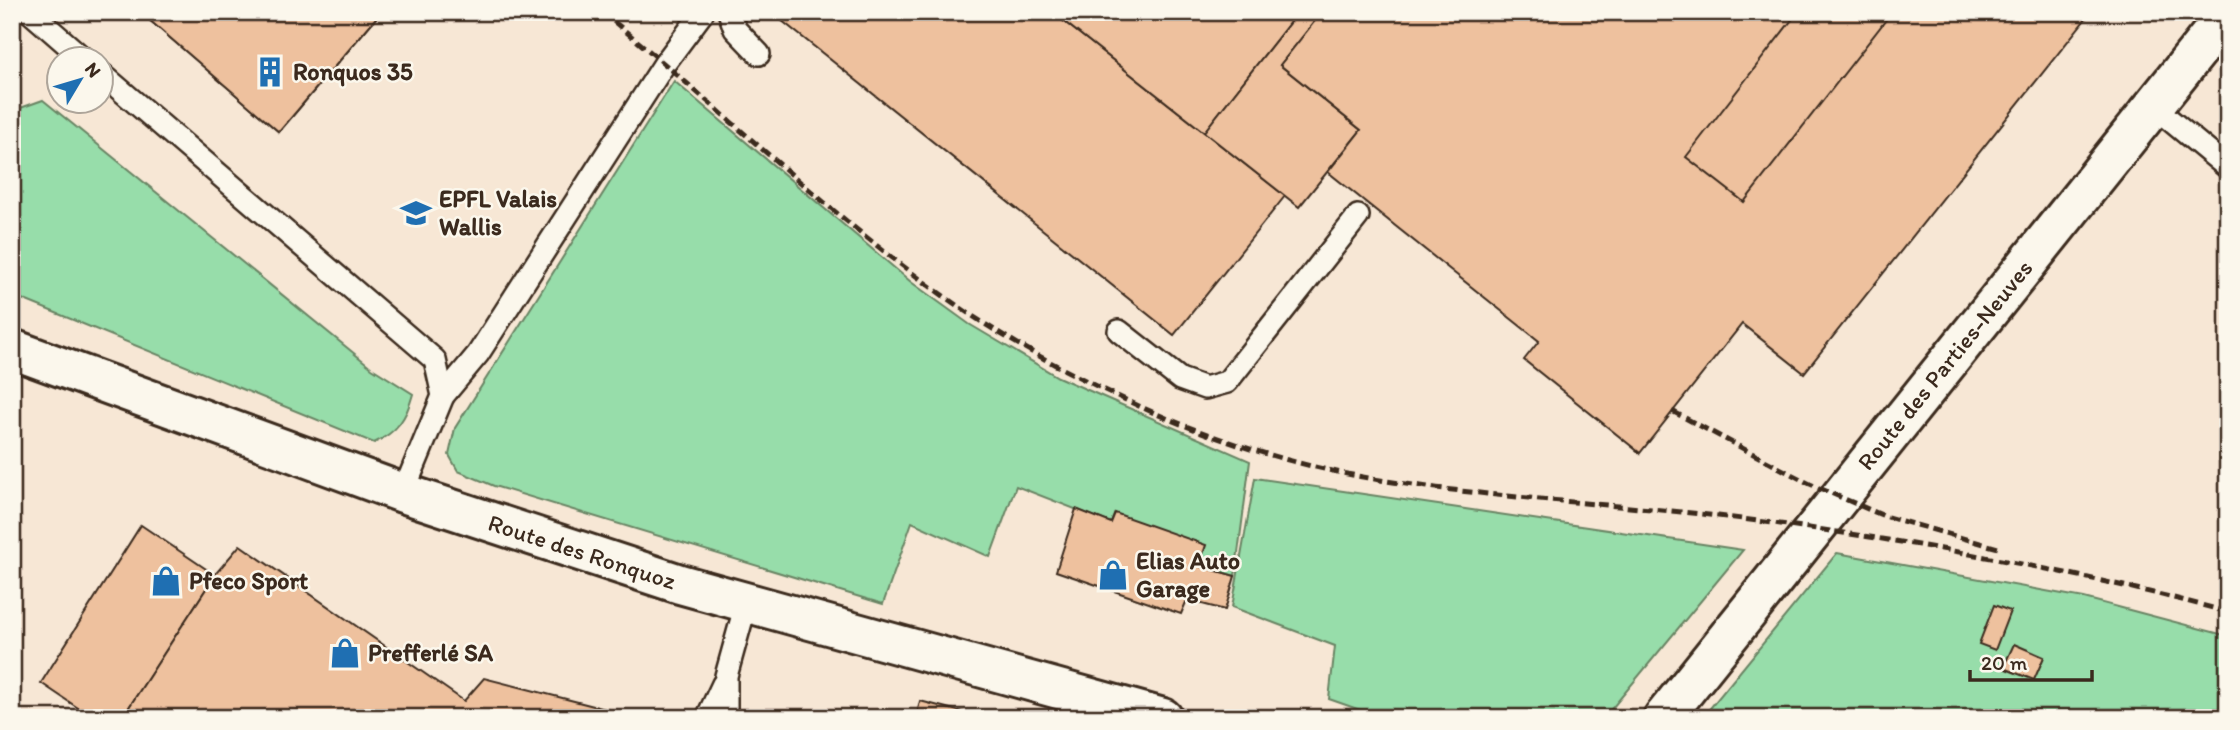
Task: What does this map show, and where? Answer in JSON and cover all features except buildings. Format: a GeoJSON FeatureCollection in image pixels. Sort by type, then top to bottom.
{"type":"FeatureCollection","features":[{"type":"Feature","properties":{"kind":"street","name":"Route des Parties-Neuves"},"geometry":{"type":"LineString","coordinates":[[1663,718],[2228,12]]}},
{"type":"Feature","properties":{"kind":"street","name":"Route des Ronquoz"},"geometry":{"type":"LineString","coordinates":[[14,354],[403,493],[746,604],[1163,718]]}},
{"type":"Feature","properties":{"kind":"lane"},"geometry":{"type":"LineString","coordinates":[[30,12],[69,46]]}},
{"type":"Feature","properties":{"kind":"lane"},"geometry":{"type":"LineString","coordinates":[[403,493],[443,396],[478,354],[665,63],[703,12]]}},
{"type":"Feature","properties":{"kind":"lane"},"geometry":{"type":"LineString","coordinates":[[729,12],[735,29],[759,54]]}},
{"type":"Feature","properties":{"kind":"lane"},"geometry":{"type":"LineString","coordinates":[[116,86],[435,360],[443,396]]}},
{"type":"Feature","properties":{"kind":"lane"},"geometry":{"type":"LineString","coordinates":[[2153,106],[2228,167]]}},
{"type":"Feature","properties":{"kind":"lane"},"geometry":{"type":"LineString","coordinates":[[1119,331],[1180,379],[1205,388],[1227,382],[1358,216]]}},
{"type":"Feature","properties":{"kind":"lane"},"geometry":{"type":"LineString","coordinates":[[707,718],[726,676],[746,604]]}},
{"type":"Feature","properties":{"kind":"lane"},"geometry":{"type":"LineString","coordinates":[[726,676],[726,718]]}},
{"type":"Feature","properties":{"kind":"shaded area"},"geometry":{"type":"Polygon","coordinates":[[[12,12],[2228,12],[2228,718],[12,718],[12,12]]]}},
{"type":"Feature","properties":{"kind":"green space"},"geometry":{"type":"Polygon","coordinates":[[[674,81],[911,282],[969,324],[1058,377],[1250,461],[1235,576],[1199,566],[1115,513],[1111,523],[1016,486],[990,557],[912,522],[883,604],[494,486],[458,471],[449,455],[455,428],[674,81]]]}},
{"type":"Feature","properties":{"kind":"green space"},"geometry":{"type":"Polygon","coordinates":[[[43,100],[46,102],[46,116],[63,116],[372,368],[413,394],[404,418],[389,434],[374,443],[12,295],[12,111],[43,100]]]}},
{"type":"Feature","properties":{"kind":"green space"},"geometry":{"type":"Polygon","coordinates":[[[1255,478],[1743,550],[1604,718],[1383,718],[1329,699],[1335,646],[1232,607],[1255,478]]]}},
{"type":"Feature","properties":{"kind":"green space"},"geometry":{"type":"Polygon","coordinates":[[[1837,553],[2084,598],[2228,636],[2228,718],[1702,718],[1837,553]]]}},
{"type":"Feature","properties":{"kind":"railway"},"geometry":{"type":"LineString","coordinates":[[602,12],[873,243],[968,313],[1075,375],[1199,431],[1258,451],[1350,475],[1464,491],[1718,516],[1847,534],[2038,567],[2228,612]]}},
{"type":"Feature","properties":{"kind":"railway"},"geometry":{"type":"LineString","coordinates":[[1672,411],[1810,484],[1884,516],[1998,548]]}},
{"type":"Feature","properties":{"kind":"place","name":"Ronquos 35"},"geometry":{"type":"Point","coordinates":[270,72]}},
{"type":"Feature","properties":{"kind":"place","name":"EPFL Valais Wallis"},"geometry":{"type":"Point","coordinates":[416,213]}},
{"type":"Feature","properties":{"kind":"place","name":"Elias Auto Garage"},"geometry":{"type":"Point","coordinates":[1113,575]}},
{"type":"Feature","properties":{"kind":"place","name":"Pfeco Sport"},"geometry":{"type":"Point","coordinates":[166,581]}},
{"type":"Feature","properties":{"kind":"place","name":"Prefferlé SA"},"geometry":{"type":"Point","coordinates":[345,653]}}]}
